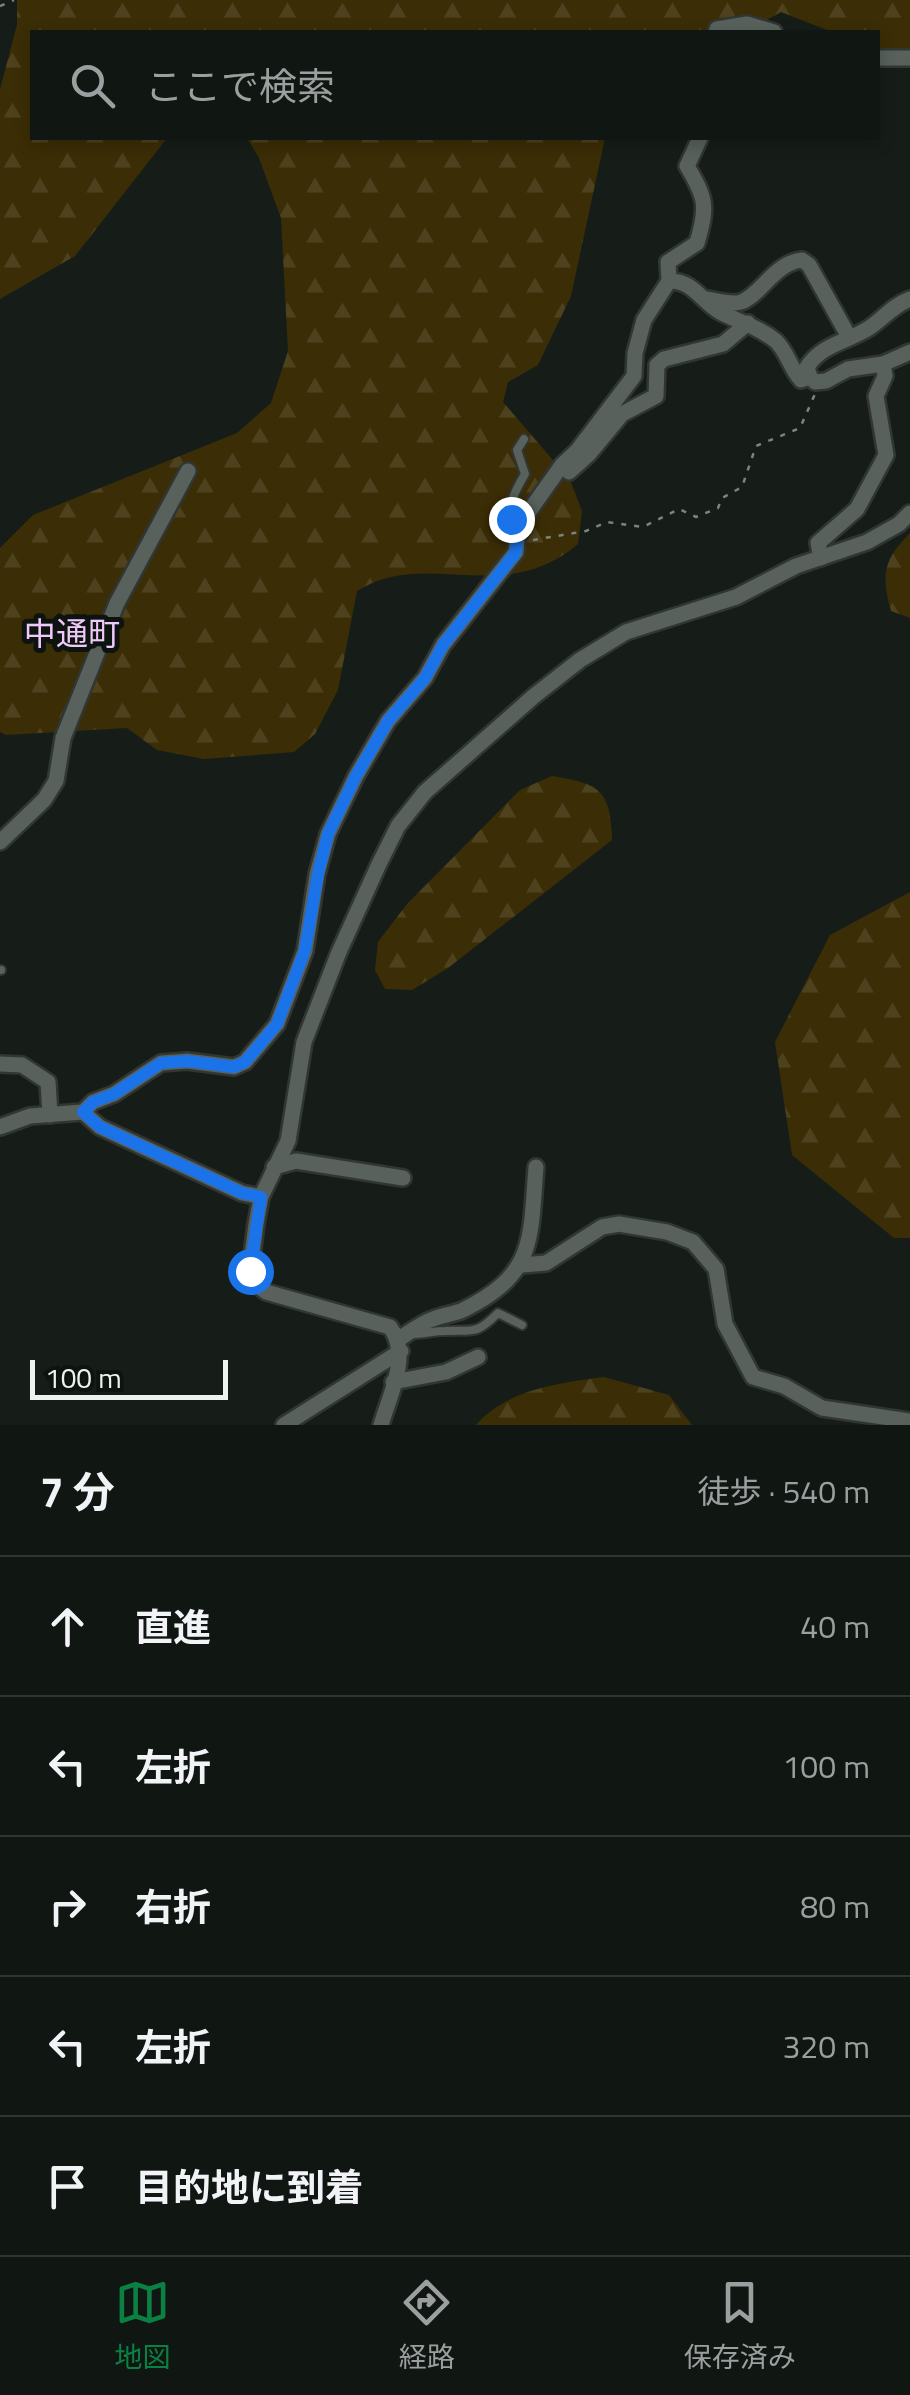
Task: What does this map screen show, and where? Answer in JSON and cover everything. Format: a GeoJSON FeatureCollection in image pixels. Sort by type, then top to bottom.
{"type":"FeatureCollection","features":[{"type":"Feature","properties":{"kind":"street"},"geometry":{"type":"LineString","coordinates":[[717,30],[747,24],[767,30]]}},
{"type":"Feature","properties":{"kind":"street"},"geometry":{"type":"LineString","coordinates":[[880,58],[910,58]]}},
{"type":"Feature","properties":{"kind":"street"},"geometry":{"type":"LineString","coordinates":[[0,1127],[30,1116],[83,1112],[93,1102],[114,1094],[161,1063],[187,1061],[234,1067],[245,1062],[277,1024],[305,950],[328,834],[356,776],[388,721],[425,678],[443,645],[516,552],[518,535],[541,495],[634,376],[644,320],[668,281],[668,262],[697,243],[704,221],[706,201],[686,166],[699,140]]}},
{"type":"Feature","properties":{"kind":"street"},"geometry":{"type":"LineString","coordinates":[[668,281],[680,281],[708,299],[738,304],[753,296],[764,280],[791,261],[802,260],[849,337]]}},
{"type":"Feature","properties":{"kind":"street"},"geometry":{"type":"LineString","coordinates":[[708,299],[714,308],[775,341],[801,380],[826,381],[848,369],[883,364],[910,352]]}},
{"type":"Feature","properties":{"kind":"street"},"geometry":{"type":"LineString","coordinates":[[814,379],[806,367],[814,356],[872,326],[896,304],[910,299]]}},
{"type":"Feature","properties":{"kind":"street"},"geometry":{"type":"LineString","coordinates":[[541,495],[590,454],[622,414],[656,396],[657,365],[664,359],[722,344],[748,323]]}},
{"type":"Feature","properties":{"kind":"street"},"geometry":{"type":"LineString","coordinates":[[821,558],[818,543],[857,509],[886,455],[876,396],[885,376],[883,364]]}},
{"type":"Feature","properties":{"kind":"street"},"geometry":{"type":"LineString","coordinates":[[0,842],[44,800],[56,782],[63,738],[118,603],[188,472]]}},
{"type":"Feature","properties":{"kind":"street"},"geometry":{"type":"LineString","coordinates":[[402,1341],[390,1327],[266,1292],[256,1284],[250,1271],[261,1197],[288,1141],[304,1042],[339,952],[398,826],[425,792],[580,660],[626,632],[736,597],[764,580],[867,542],[899,524],[910,512]]}},
{"type":"Feature","properties":{"kind":"street"},"geometry":{"type":"LineString","coordinates":[[0,1064],[22,1065],[48,1082],[50,1115]]}},
{"type":"Feature","properties":{"kind":"street"},"geometry":{"type":"LineString","coordinates":[[83,1112],[100,1127],[242,1193],[261,1197]]}},
{"type":"Feature","properties":{"kind":"street"},"geometry":{"type":"LineString","coordinates":[[274,1167],[296,1162],[403,1178]]}},
{"type":"Feature","properties":{"kind":"street"},"geometry":{"type":"LineString","coordinates":[[284,1425],[429,1320],[462,1310],[503,1284],[522,1265],[530,1241],[536,1167]]}},
{"type":"Feature","properties":{"kind":"street"},"geometry":{"type":"LineString","coordinates":[[522,1265],[546,1262],[602,1227],[619,1224],[666,1232],[693,1242],[716,1269],[724,1324],[753,1377],[784,1386],[822,1408],[910,1421]]}},
{"type":"Feature","properties":{"kind":"street"},"geometry":{"type":"LineString","coordinates":[[381,1425],[402,1341]]}},
{"type":"Feature","properties":{"kind":"street"},"geometry":{"type":"LineString","coordinates":[[393,1382],[446,1372],[478,1357]]}},
{"type":"Feature","properties":{"kind":"lane"},"geometry":{"type":"LineString","coordinates":[[518,535],[510,504],[525,474],[516,450],[524,440]]}},
{"type":"Feature","properties":{"kind":"lane"},"geometry":{"type":"LineString","coordinates":[[402,1341],[446,1330],[466,1333],[482,1329],[498,1313],[522,1325]]}},
{"type":"Feature","properties":{"kind":"path"},"geometry":{"type":"LineString","coordinates":[[0,6],[14,0]]}},
{"type":"Feature","properties":{"kind":"path"},"geometry":{"type":"LineString","coordinates":[[518,535],[586,530],[607,522],[643,527],[679,509],[696,517],[718,508],[722,498],[742,486],[756,446],[800,428],[814,379]]}},
{"type":"Feature","properties":{"kind":"green space"},"geometry":{"type":"Polygon","coordinates":[[[17,0],[910,0],[910,64],[880,52],[880,30],[827,30],[781,12],[750,30],[30,30],[30,140],[165,140],[75,256],[0,299],[0,89],[17,25],[17,0]]]}},
{"type":"Feature","properties":{"kind":"green space"},"geometry":{"type":"Polygon","coordinates":[[[248,140],[605,140],[571,296],[538,365],[508,382],[503,402],[570,480],[582,511],[578,544],[550,563],[522,572],[410,574],[383,579],[357,591],[338,690],[315,734],[294,752],[204,759],[157,750],[127,728],[6,735],[0,732],[0,548],[33,515],[237,433],[271,403],[288,351],[281,218],[248,140]]]}},
{"type":"Feature","properties":{"kind":"green space"},"geometry":{"type":"Polygon","coordinates":[[[910,533],[910,618],[891,611],[885,578],[889,560],[910,533]]]}},
{"type":"Feature","properties":{"kind":"green space"},"geometry":{"type":"Polygon","coordinates":[[[552,776],[581,782],[599,792],[609,810],[612,840],[448,968],[412,990],[385,989],[375,970],[378,942],[407,904],[520,790],[552,776]]]}},
{"type":"Feature","properties":{"kind":"green space"},"geometry":{"type":"Polygon","coordinates":[[[910,892],[910,1238],[894,1238],[792,1155],[775,1042],[830,935],[910,892]]]}},
{"type":"Feature","properties":{"kind":"green space"},"geometry":{"type":"Polygon","coordinates":[[[604,1377],[669,1395],[692,1425],[476,1425],[503,1403],[535,1390],[604,1377]]]}},
{"type":"Feature","properties":{"kind":"district","name":"中通町"},"geometry":{"type":"Point","coordinates":[72,633]}},
{"type":"Feature","properties":{"kind":"route"},"geometry":{"type":"LineString","coordinates":[[250,1271],[261,1197],[242,1193],[100,1127],[83,1112],[93,1102],[114,1094],[161,1063],[187,1061],[234,1067],[245,1062],[277,1024],[305,950],[328,834],[388,721],[425,678],[443,645],[516,552],[518,527],[511,519]]}}]}
